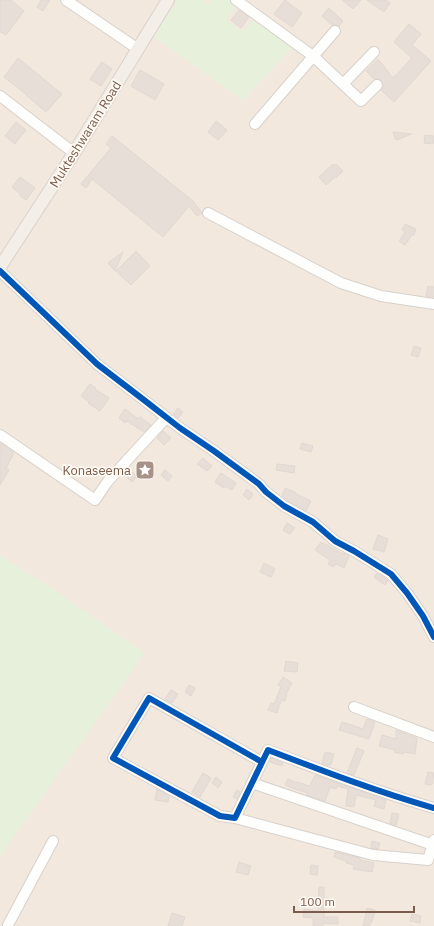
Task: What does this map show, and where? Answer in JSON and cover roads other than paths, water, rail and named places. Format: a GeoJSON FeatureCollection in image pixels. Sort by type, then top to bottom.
{"type":"FeatureCollection","features":[{"type":"Feature","properties":{"kind":"main road","name":"Mukteshwaram Road"},"geometry":{"type":"LineString","coordinates":[[0,267],[74,153],[168,0]]}},
{"type":"Feature","properties":{"kind":"street"},"geometry":{"type":"LineString","coordinates":[[66,0],[138,49]]}},
{"type":"Feature","properties":{"kind":"street"},"geometry":{"type":"LineString","coordinates":[[236,0],[313,56],[361,101],[377,85]]}},
{"type":"Feature","properties":{"kind":"street"},"geometry":{"type":"LineString","coordinates":[[255,124],[335,31]]}},
{"type":"Feature","properties":{"kind":"street"},"geometry":{"type":"LineString","coordinates":[[343,84],[374,52]]}},
{"type":"Feature","properties":{"kind":"street"},"geometry":{"type":"LineString","coordinates":[[0,96],[74,153]]}},
{"type":"Feature","properties":{"kind":"street"},"geometry":{"type":"LineString","coordinates":[[208,213],[341,283],[381,296],[434,304]]}},
{"type":"Feature","properties":{"kind":"street"},"geometry":{"type":"LineString","coordinates":[[0,271],[97,364],[166,418],[259,484],[266,492],[284,506],[313,522],[335,541],[391,574],[419,610],[434,636]]}},
{"type":"Feature","properties":{"kind":"street"},"geometry":{"type":"LineString","coordinates":[[0,435],[95,500],[108,481],[166,418]]}},
{"type":"Feature","properties":{"kind":"street"},"geometry":{"type":"LineString","coordinates":[[252,783],[433,842],[428,860],[373,855],[235,818],[220,816],[113,758],[149,698],[262,762]]}},
{"type":"Feature","properties":{"kind":"street"},"geometry":{"type":"LineString","coordinates":[[354,707],[434,736]]}},
{"type":"Feature","properties":{"kind":"street"},"geometry":{"type":"LineString","coordinates":[[235,818],[268,750],[402,799],[434,808]]}},
{"type":"Feature","properties":{"kind":"street"},"geometry":{"type":"LineString","coordinates":[[6,924],[53,841]]}},
{"type":"Feature","properties":{"kind":"place","name":"Konaseema"},"geometry":{"type":"Point","coordinates":[145,470]}}]}
